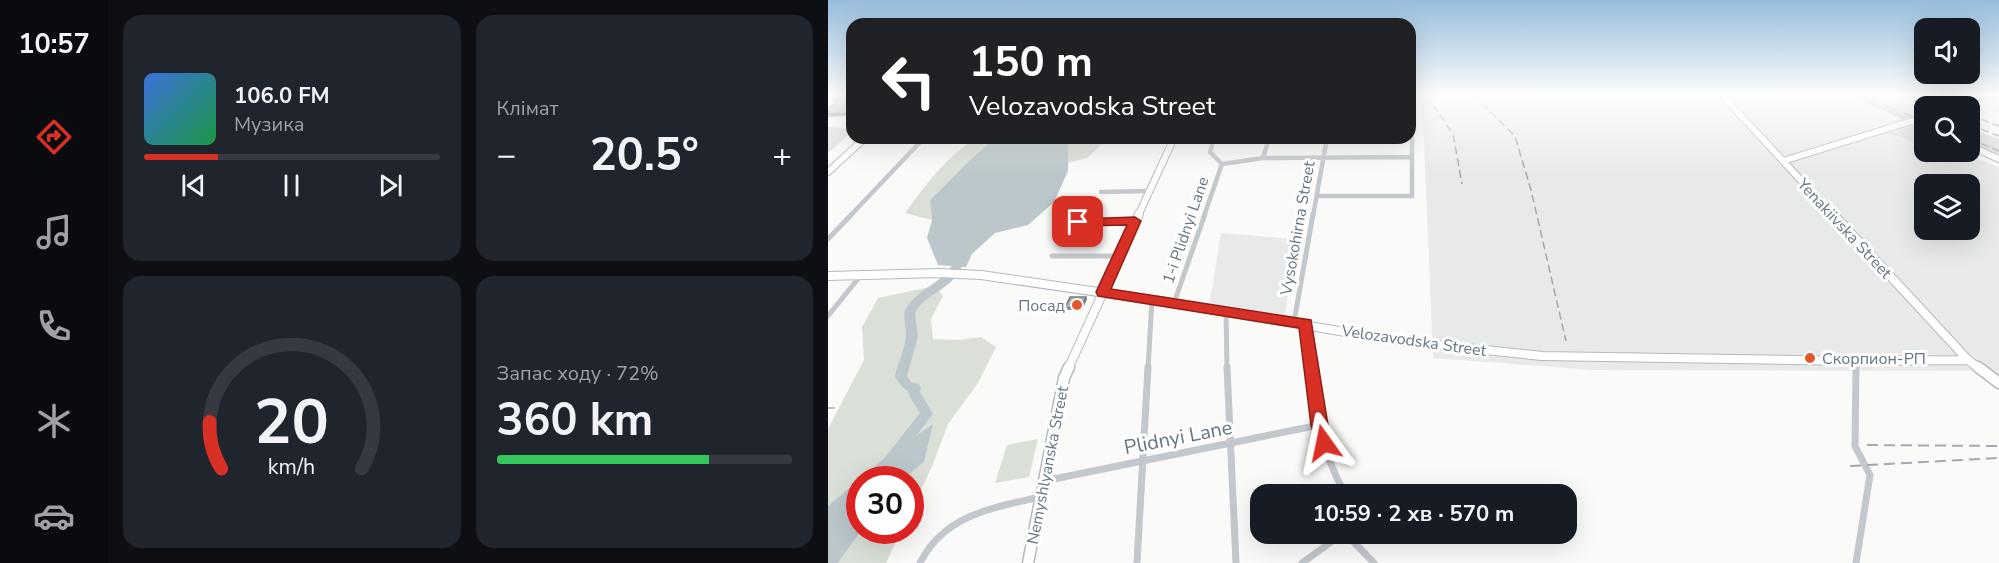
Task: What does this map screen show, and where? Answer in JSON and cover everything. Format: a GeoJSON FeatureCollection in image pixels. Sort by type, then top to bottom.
{"type":"FeatureCollection","features":[{"type":"Feature","properties":{"kind":"street","name":"Yenakiivska Street"},"geometry":{"type":"LineString","coordinates":[[1746,121],[1968,360],[1999,383]]}},
{"type":"Feature","properties":{"kind":"street"},"geometry":{"type":"LineString","coordinates":[[1783,161],[1911,121]]}},
{"type":"Feature","properties":{"kind":"street"},"geometry":{"type":"LineString","coordinates":[[828,172],[858,144]]}},
{"type":"Feature","properties":{"kind":"street"},"geometry":{"type":"LineString","coordinates":[[828,239],[918,144]]}},
{"type":"Feature","properties":{"kind":"street","name":"Nemyshlyanska Street"},"geometry":{"type":"LineString","coordinates":[[1028,563],[1064,378],[1170,144]]}},
{"type":"Feature","properties":{"kind":"street","name":"1-i Plidnyi Lane"},"geometry":{"type":"LineString","coordinates":[[1174,303],[1222,164],[1210,152],[1212,144]]}},
{"type":"Feature","properties":{"kind":"street"},"geometry":{"type":"LineString","coordinates":[[1263,158],[1267,144]]}},
{"type":"Feature","properties":{"kind":"street","name":"Vysokohirna Street"},"geometry":{"type":"LineString","coordinates":[[1294,322],[1326,144]]}},
{"type":"Feature","properties":{"kind":"street"},"geometry":{"type":"LineString","coordinates":[[1317,196],[1412,196],[1412,144]]}},
{"type":"Feature","properties":{"kind":"street"},"geometry":{"type":"LineString","coordinates":[[1980,150],[1999,159]]}},
{"type":"Feature","properties":{"kind":"street"},"geometry":{"type":"LineString","coordinates":[[1222,164],[1263,158],[1412,157]]}},
{"type":"Feature","properties":{"kind":"street"},"geometry":{"type":"LineString","coordinates":[[1101,192],[1149,191]]}},
{"type":"Feature","properties":{"kind":"street"},"geometry":{"type":"LineString","coordinates":[[1078,222],[1135,221]]}},
{"type":"Feature","properties":{"kind":"street"},"geometry":{"type":"LineString","coordinates":[[1052,256],[1119,256]]}},
{"type":"Feature","properties":{"kind":"street","name":"Velozavodska Street"},"geometry":{"type":"LineString","coordinates":[[828,276],[968,274],[1152,299],[1398,341],[1542,356],[1856,361],[1968,360]]}},
{"type":"Feature","properties":{"kind":"street"},"geometry":{"type":"LineString","coordinates":[[828,316],[861,275]]}},
{"type":"Feature","properties":{"kind":"street","name":"1-i Plidnyi Lane"},"geometry":{"type":"LineString","coordinates":[[1137,563],[1152,299]]}},
{"type":"Feature","properties":{"kind":"street"},"geometry":{"type":"LineString","coordinates":[[1226,311],[1229,444],[1236,563]]}},
{"type":"Feature","properties":{"kind":"street"},"geometry":{"type":"LineString","coordinates":[[1306,324],[1319,425],[1334,478],[1338,484]]}},
{"type":"Feature","properties":{"kind":"street"},"geometry":{"type":"LineString","coordinates":[[1856,361],[1855,446],[1870,475],[1856,563]]}},
{"type":"Feature","properties":{"kind":"street","name":"Plidnyi Lane"},"geometry":{"type":"LineString","coordinates":[[1043,482],[1319,425]]}},
{"type":"Feature","properties":{"kind":"street"},"geometry":{"type":"LineString","coordinates":[[920,563],[924,550],[934,537],[954,523],[1040,497]]}},
{"type":"Feature","properties":{"kind":"street"},"geometry":{"type":"LineString","coordinates":[[1302,563],[1328,544]]}},
{"type":"Feature","properties":{"kind":"street"},"geometry":{"type":"LineString","coordinates":[[1355,544],[1374,563]]}},
{"type":"Feature","properties":{"kind":"shaded area"},"geometry":{"type":"Polygon","coordinates":[[[1423,121],[1912,121],[1914,162],[1980,162],[1980,160],[1999,167],[1999,381],[1973,371],[1593,370],[1433,358],[1423,121]]]}},
{"type":"Feature","properties":{"kind":"shaded area"},"geometry":{"type":"Polygon","coordinates":[[[1910,126],[1914,128],[1914,142],[1890,134],[1910,126]]]}},
{"type":"Feature","properties":{"kind":"shaded area"},"geometry":{"type":"Polygon","coordinates":[[[828,127],[846,128],[846,137],[828,153],[828,127]]]}},
{"type":"Feature","properties":{"kind":"shaded area"},"geometry":{"type":"Polygon","coordinates":[[[1980,132],[1999,139],[1999,154],[1980,146],[1980,132]]]}},
{"type":"Feature","properties":{"kind":"shaded area"},"geometry":{"type":"Polygon","coordinates":[[[989,144],[930,200],[932,220],[905,213],[946,162],[966,145],[989,144]]]}},
{"type":"Feature","properties":{"kind":"shaded area"},"geometry":{"type":"Polygon","coordinates":[[[1068,144],[1102,144],[1087,158],[1067,163],[1068,144]]]}},
{"type":"Feature","properties":{"kind":"shaded area"},"geometry":{"type":"Polygon","coordinates":[[[1068,144],[1068,171],[1054,202],[1028,225],[995,233],[972,254],[966,267],[938,265],[927,238],[932,220],[930,200],[988,145],[1068,144]]]}},
{"type":"Feature","properties":{"kind":"shaded area"},"geometry":{"type":"Polygon","coordinates":[[[1221,233],[1294,239],[1285,318],[1209,307],[1221,233]]]}},
{"type":"Feature","properties":{"kind":"shaded area"},"geometry":{"type":"Polygon","coordinates":[[[935,286],[943,296],[931,319],[933,339],[960,340],[981,337],[996,347],[978,383],[948,424],[924,484],[924,466],[919,466],[924,462],[932,425],[875,466],[846,466],[846,491],[828,506],[828,429],[864,360],[862,327],[878,298],[935,286]]]}},
{"type":"Feature","properties":{"kind":"shaded area"},"geometry":{"type":"Polygon","coordinates":[[[933,424],[924,462],[919,466],[875,466],[933,424]]]}},
{"type":"Feature","properties":{"kind":"shaded area"},"geometry":{"type":"Polygon","coordinates":[[[1038,439],[1029,477],[995,483],[1007,445],[1038,439]]]}},
{"type":"Feature","properties":{"kind":"shaded area"},"geometry":{"type":"Polygon","coordinates":[[[846,491],[846,544],[852,544],[838,563],[828,563],[828,506],[846,491]]]}},
{"type":"Feature","properties":{"kind":"shaded area"},"geometry":{"type":"Polygon","coordinates":[[[852,544],[895,544],[886,563],[838,563],[852,544]]]}},
{"type":"Feature","properties":{"kind":"building","name":"Посад"},"geometry":{"type":"Polygon","coordinates":[[[1070,297],[1086,297],[1081,307],[1065,308],[1070,297]]]}},
{"type":"Feature","properties":{"kind":"waterway"},"geometry":{"type":"LineString","coordinates":[[885,466],[927,414],[914,393],[915,388],[907,385],[901,377],[912,336],[909,313],[919,300],[950,277],[959,262],[955,255]]}},
{"type":"Feature","properties":{"kind":"waterway"},"geometry":{"type":"LineString","coordinates":[[828,408],[834,408]]}},
{"type":"Feature","properties":{"kind":"railway"},"geometry":{"type":"LineString","coordinates":[[1444,121],[1453,134],[1462,184]]}},
{"type":"Feature","properties":{"kind":"railway"},"geometry":{"type":"LineString","coordinates":[[1500,121],[1515,136],[1531,190],[1566,341]]}},
{"type":"Feature","properties":{"kind":"railway"},"geometry":{"type":"LineString","coordinates":[[1987,121],[1999,126]]}},
{"type":"Feature","properties":{"kind":"railway"},"geometry":{"type":"LineString","coordinates":[[1980,129],[1999,136]]}},
{"type":"Feature","properties":{"kind":"railway"},"geometry":{"type":"LineString","coordinates":[[1980,143],[1999,151]]}},
{"type":"Feature","properties":{"kind":"railway"},"geometry":{"type":"LineString","coordinates":[[1867,445],[1999,446]]}},
{"type":"Feature","properties":{"kind":"railway"},"geometry":{"type":"LineString","coordinates":[[1850,466],[1999,458]]}},
{"type":"Feature","properties":{"kind":"place","name":"Посад"},"geometry":{"type":"Point","coordinates":[1077,305]}},
{"type":"Feature","properties":{"kind":"place","name":"Скорпион-РП"},"geometry":{"type":"Point","coordinates":[1810,358]}},
{"type":"Feature","properties":{"kind":"route"},"geometry":{"type":"LineString","coordinates":[[1078,222],[1135,221],[1103,292],[1306,324],[1319,425],[1324,443]]}}]}
